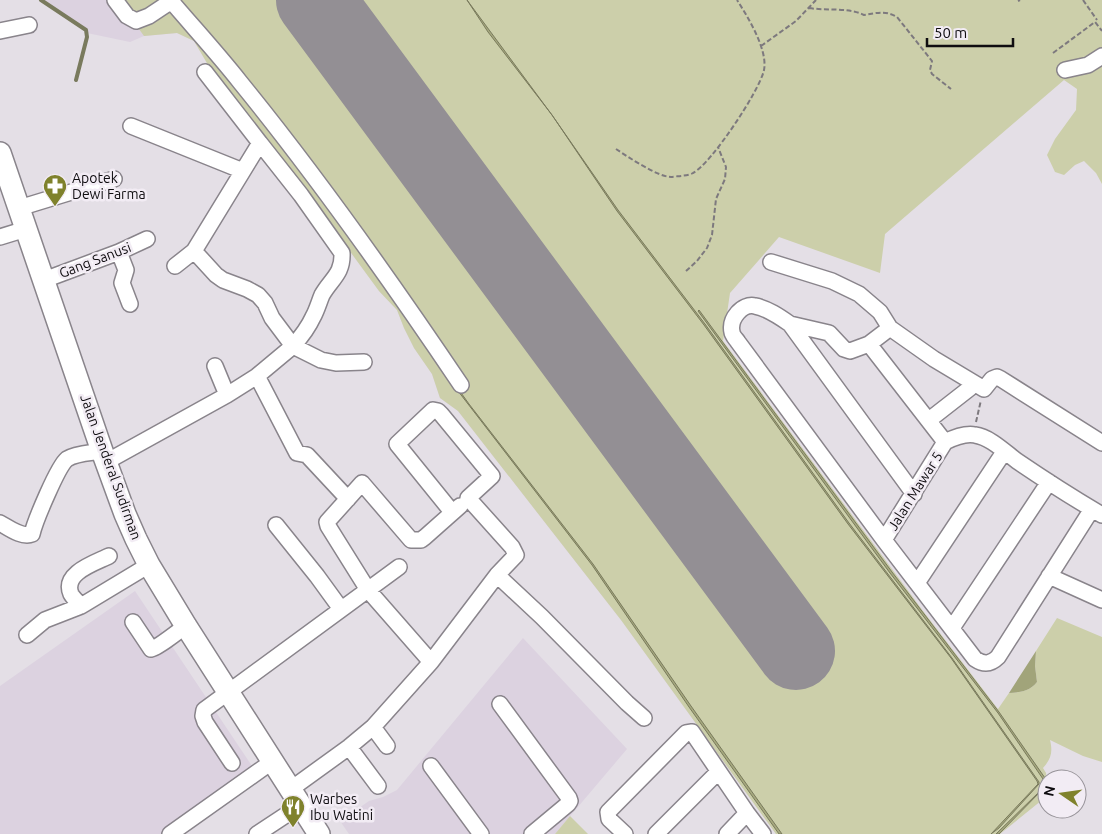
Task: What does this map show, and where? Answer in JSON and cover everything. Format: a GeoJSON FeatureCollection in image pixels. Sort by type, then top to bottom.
{"type":"FeatureCollection","features":[{"type":"Feature","properties":{"kind":"highway","name":"Jalan Jenderal Sudirman"},"geometry":{"type":"LineString","coordinates":[[0,153],[125,514],[149,565],[319,834]]}},
{"type":"Feature","properties":{"kind":"street"},"geometry":{"type":"LineString","coordinates":[[115,0],[125,14],[134,21],[149,16],[172,1],[240,81],[311,173],[366,246],[461,384]]}},
{"type":"Feature","properties":{"kind":"street"},"geometry":{"type":"LineString","coordinates":[[0,31],[29,25]]}},
{"type":"Feature","properties":{"kind":"street"},"geometry":{"type":"LineString","coordinates":[[1066,70],[1088,65],[1102,56]]}},
{"type":"Feature","properties":{"kind":"street"},"geometry":{"type":"LineString","coordinates":[[0,524],[22,534],[32,534],[50,489],[66,460],[73,457],[104,456],[227,395],[257,376],[293,346],[305,332],[323,293],[337,276],[342,253],[301,195],[205,72]]}},
{"type":"Feature","properties":{"kind":"street"},"geometry":{"type":"LineString","coordinates":[[131,126],[243,172]]}},
{"type":"Feature","properties":{"kind":"street"},"geometry":{"type":"LineString","coordinates":[[175,266],[194,251],[260,143]]}},
{"type":"Feature","properties":{"kind":"street"},"geometry":{"type":"LineString","coordinates":[[19,208],[114,180]]}},
{"type":"Feature","properties":{"kind":"street"},"geometry":{"type":"LineString","coordinates":[[0,237],[26,229]]}},
{"type":"Feature","properties":{"kind":"street","name":"Gang Sanusi"},"geometry":{"type":"LineString","coordinates":[[44,280],[119,252],[147,239]]}},
{"type":"Feature","properties":{"kind":"street"},"geometry":{"type":"LineString","coordinates":[[194,251],[223,280],[247,288],[258,295],[293,346],[321,360],[336,363],[364,362]]}},
{"type":"Feature","properties":{"kind":"street"},"geometry":{"type":"LineString","coordinates":[[119,252],[126,270],[122,281],[130,304]]}},
{"type":"Feature","properties":{"kind":"street"},"geometry":{"type":"LineString","coordinates":[[771,262],[832,282],[859,294],[880,312],[890,328],[977,389]]}},
{"type":"Feature","properties":{"kind":"street"},"geometry":{"type":"LineString","coordinates":[[890,328],[869,344],[858,349],[847,350],[829,333],[790,324],[762,308],[747,305],[736,315],[732,332],[884,540],[975,659],[981,663],[993,662],[998,656],[1049,576],[1097,512],[1048,482],[988,440],[975,435]]}},
{"type":"Feature","properties":{"kind":"street"},"geometry":{"type":"LineString","coordinates":[[790,324],[914,494]]}},
{"type":"Feature","properties":{"kind":"street"},"geometry":{"type":"LineString","coordinates":[[869,344],[945,442]]}},
{"type":"Feature","properties":{"kind":"street"},"geometry":{"type":"LineString","coordinates":[[215,366],[227,395]]}},
{"type":"Feature","properties":{"kind":"street"},"geometry":{"type":"LineString","coordinates":[[257,376],[297,453],[307,455],[348,499]]}},
{"type":"Feature","properties":{"kind":"street"},"geometry":{"type":"LineString","coordinates":[[929,420],[997,377],[1102,443]]}},
{"type":"Feature","properties":{"kind":"street"},"geometry":{"type":"LineString","coordinates":[[431,662],[368,590],[328,526],[328,520],[362,483],[412,540],[421,540],[492,476],[441,414],[433,410],[397,444],[452,512]]}},
{"type":"Feature","properties":{"kind":"street","name":"Jalan Mawar 5"},"geometry":{"type":"LineString","coordinates":[[884,540],[945,442],[954,438],[975,435]]}},
{"type":"Feature","properties":{"kind":"street"},"geometry":{"type":"LineString","coordinates":[[917,583],[1004,452]]}},
{"type":"Feature","properties":{"kind":"street"},"geometry":{"type":"LineString","coordinates":[[952,628],[1048,482]]}},
{"type":"Feature","properties":{"kind":"street"},"geometry":{"type":"LineString","coordinates":[[257,834],[349,747],[373,727],[431,662],[497,575],[516,555],[515,551],[468,498]]}},
{"type":"Feature","properties":{"kind":"street"},"geometry":{"type":"LineString","coordinates":[[276,525],[341,609]]}},
{"type":"Feature","properties":{"kind":"street"},"geometry":{"type":"LineString","coordinates":[[82,606],[72,596],[71,580],[81,570],[109,556]]}},
{"type":"Feature","properties":{"kind":"street"},"geometry":{"type":"LineString","coordinates":[[27,635],[44,620],[82,606],[149,565]]}},
{"type":"Feature","properties":{"kind":"street"},"geometry":{"type":"LineString","coordinates":[[232,763],[203,716],[204,710],[398,567]]}},
{"type":"Feature","properties":{"kind":"street"},"geometry":{"type":"LineString","coordinates":[[497,575],[542,616],[644,718]]}},
{"type":"Feature","properties":{"kind":"street"},"geometry":{"type":"LineString","coordinates":[[1049,576],[1102,600]]}},
{"type":"Feature","properties":{"kind":"street"},"geometry":{"type":"LineString","coordinates":[[133,622],[151,649],[186,626]]}},
{"type":"Feature","properties":{"kind":"street"},"geometry":{"type":"LineString","coordinates":[[500,704],[569,798],[568,804],[532,834]]}},
{"type":"Feature","properties":{"kind":"street"},"geometry":{"type":"LineString","coordinates":[[373,727],[387,746]]}},
{"type":"Feature","properties":{"kind":"street"},"geometry":{"type":"LineString","coordinates":[[625,834],[609,819],[608,812],[686,733],[692,732],[718,772],[763,834]]}},
{"type":"Feature","properties":{"kind":"street"},"geometry":{"type":"LineString","coordinates":[[349,747],[378,786]]}},
{"type":"Feature","properties":{"kind":"street"},"geometry":{"type":"LineString","coordinates":[[170,834],[273,761]]}},
{"type":"Feature","properties":{"kind":"street"},"geometry":{"type":"LineString","coordinates":[[431,766],[481,834]]}},
{"type":"Feature","properties":{"kind":"street"},"geometry":{"type":"LineString","coordinates":[[656,834],[718,772]]}},
{"type":"Feature","properties":{"kind":"street"},"geometry":{"type":"LineString","coordinates":[[727,834],[747,813]]}},
{"type":"Feature","properties":{"kind":"path"},"geometry":{"type":"LineString","coordinates":[[616,150],[639,164],[668,177],[693,174],[708,162],[755,94],[764,69],[761,46],[737,0]]}},
{"type":"Feature","properties":{"kind":"path"},"geometry":{"type":"LineString","coordinates":[[761,46],[796,21],[816,0]]}},
{"type":"Feature","properties":{"kind":"path"},"geometry":{"type":"LineString","coordinates":[[1082,0],[1097,20]]}},
{"type":"Feature","properties":{"kind":"path"},"geometry":{"type":"LineString","coordinates":[[809,8],[824,11],[856,11],[864,15],[890,12],[897,17],[932,61],[930,70],[932,74],[951,89]]}},
{"type":"Feature","properties":{"kind":"path"},"geometry":{"type":"LineString","coordinates":[[1053,53],[1094,22],[1102,31]]}},
{"type":"Feature","properties":{"kind":"path"},"geometry":{"type":"LineString","coordinates":[[686,271],[707,248],[712,235],[716,199],[725,178],[726,167],[718,147]]}},
{"type":"Feature","properties":{"kind":"path"},"geometry":{"type":"LineString","coordinates":[[975,435],[977,389]]}},
{"type":"Feature","properties":{"kind":"shaded area"},"geometry":{"type":"Polygon","coordinates":[[[39,0],[476,0],[723,341],[1043,769],[1037,769],[1037,804],[1000,834],[776,834],[621,620],[458,411],[440,398],[432,374],[414,348],[397,310],[379,291],[275,149],[240,113],[194,41],[177,33],[144,36],[130,42],[87,33],[39,0]]]}},
{"type":"Feature","properties":{"kind":"shaded area"},"geometry":{"type":"Polygon","coordinates":[[[118,0],[283,0],[775,666],[817,636],[348,0],[1102,0],[1102,184],[1096,173],[1084,161],[1075,165],[1064,175],[1055,172],[1047,155],[1055,139],[1076,110],[1077,89],[1064,80],[885,234],[880,273],[779,237],[730,293],[723,341],[998,709],[1009,693],[1028,690],[1037,682],[1036,651],[1057,618],[1102,637],[1102,762],[1083,756],[1050,740],[1051,755],[1048,762],[1044,769],[1037,769],[1037,804],[1000,834],[776,834],[621,620],[458,411],[440,398],[432,374],[414,348],[397,310],[379,291],[275,149],[240,113],[218,82],[194,41],[177,33],[144,36],[118,0]]]}},
{"type":"Feature","properties":{"kind":"shaded area"},"geometry":{"type":"Polygon","coordinates":[[[467,0],[552,115],[488,32],[467,0]]]}},
{"type":"Feature","properties":{"kind":"shaded area"},"geometry":{"type":"Polygon","coordinates":[[[552,115],[618,210],[705,324],[849,523],[952,658],[1037,781],[951,658],[848,524],[704,325],[617,211],[552,115]]]}},
{"type":"Feature","properties":{"kind":"shaded area"},"geometry":{"type":"Polygon","coordinates":[[[300,167],[469,404],[593,564],[782,834],[779,834],[689,707],[592,565],[458,391],[300,167]]]}},
{"type":"Feature","properties":{"kind":"shaded area"},"geometry":{"type":"Polygon","coordinates":[[[698,311],[892,572],[999,712],[1039,769],[1037,770],[998,713],[890,573],[698,311]]]}},
{"type":"Feature","properties":{"kind":"shaded area"},"geometry":{"type":"Polygon","coordinates":[[[135,591],[254,769],[162,834],[0,834],[0,686],[135,591]]]}},
{"type":"Feature","properties":{"kind":"shaded area"},"geometry":{"type":"Polygon","coordinates":[[[523,638],[627,749],[555,834],[349,834],[340,821],[369,801],[397,790],[523,638]]]}},
{"type":"Feature","properties":{"kind":"shaded area"},"geometry":{"type":"Polygon","coordinates":[[[1036,651],[1037,682],[1028,690],[1009,693],[1036,651]]]}},
{"type":"Feature","properties":{"kind":"shaded area"},"geometry":{"type":"Polygon","coordinates":[[[1037,785],[999,828],[991,834],[1037,785]]]}},
{"type":"Feature","properties":{"kind":"shaded area"},"geometry":{"type":"Polygon","coordinates":[[[1037,794],[999,834],[996,834],[1037,794]]]}},
{"type":"Feature","properties":{"kind":"shaded area"},"geometry":{"type":"Polygon","coordinates":[[[570,816],[588,834],[555,834],[570,816]]]}},
{"type":"Feature","properties":{"kind":"waterway"},"geometry":{"type":"LineString","coordinates":[[41,0],[86,30],[87,37],[76,80]]}},
{"type":"Feature","properties":{"kind":"runway"},"geometry":{"type":"LineString","coordinates":[[315,0],[796,651]]}},
{"type":"Feature","properties":{"kind":"place","name":"Apotek Dewi Farma"},"geometry":{"type":"Point","coordinates":[55,207]}},
{"type":"Feature","properties":{"kind":"place","name":"Warbes Ibu Watini"},"geometry":{"type":"Point","coordinates":[293,828]}}]}
